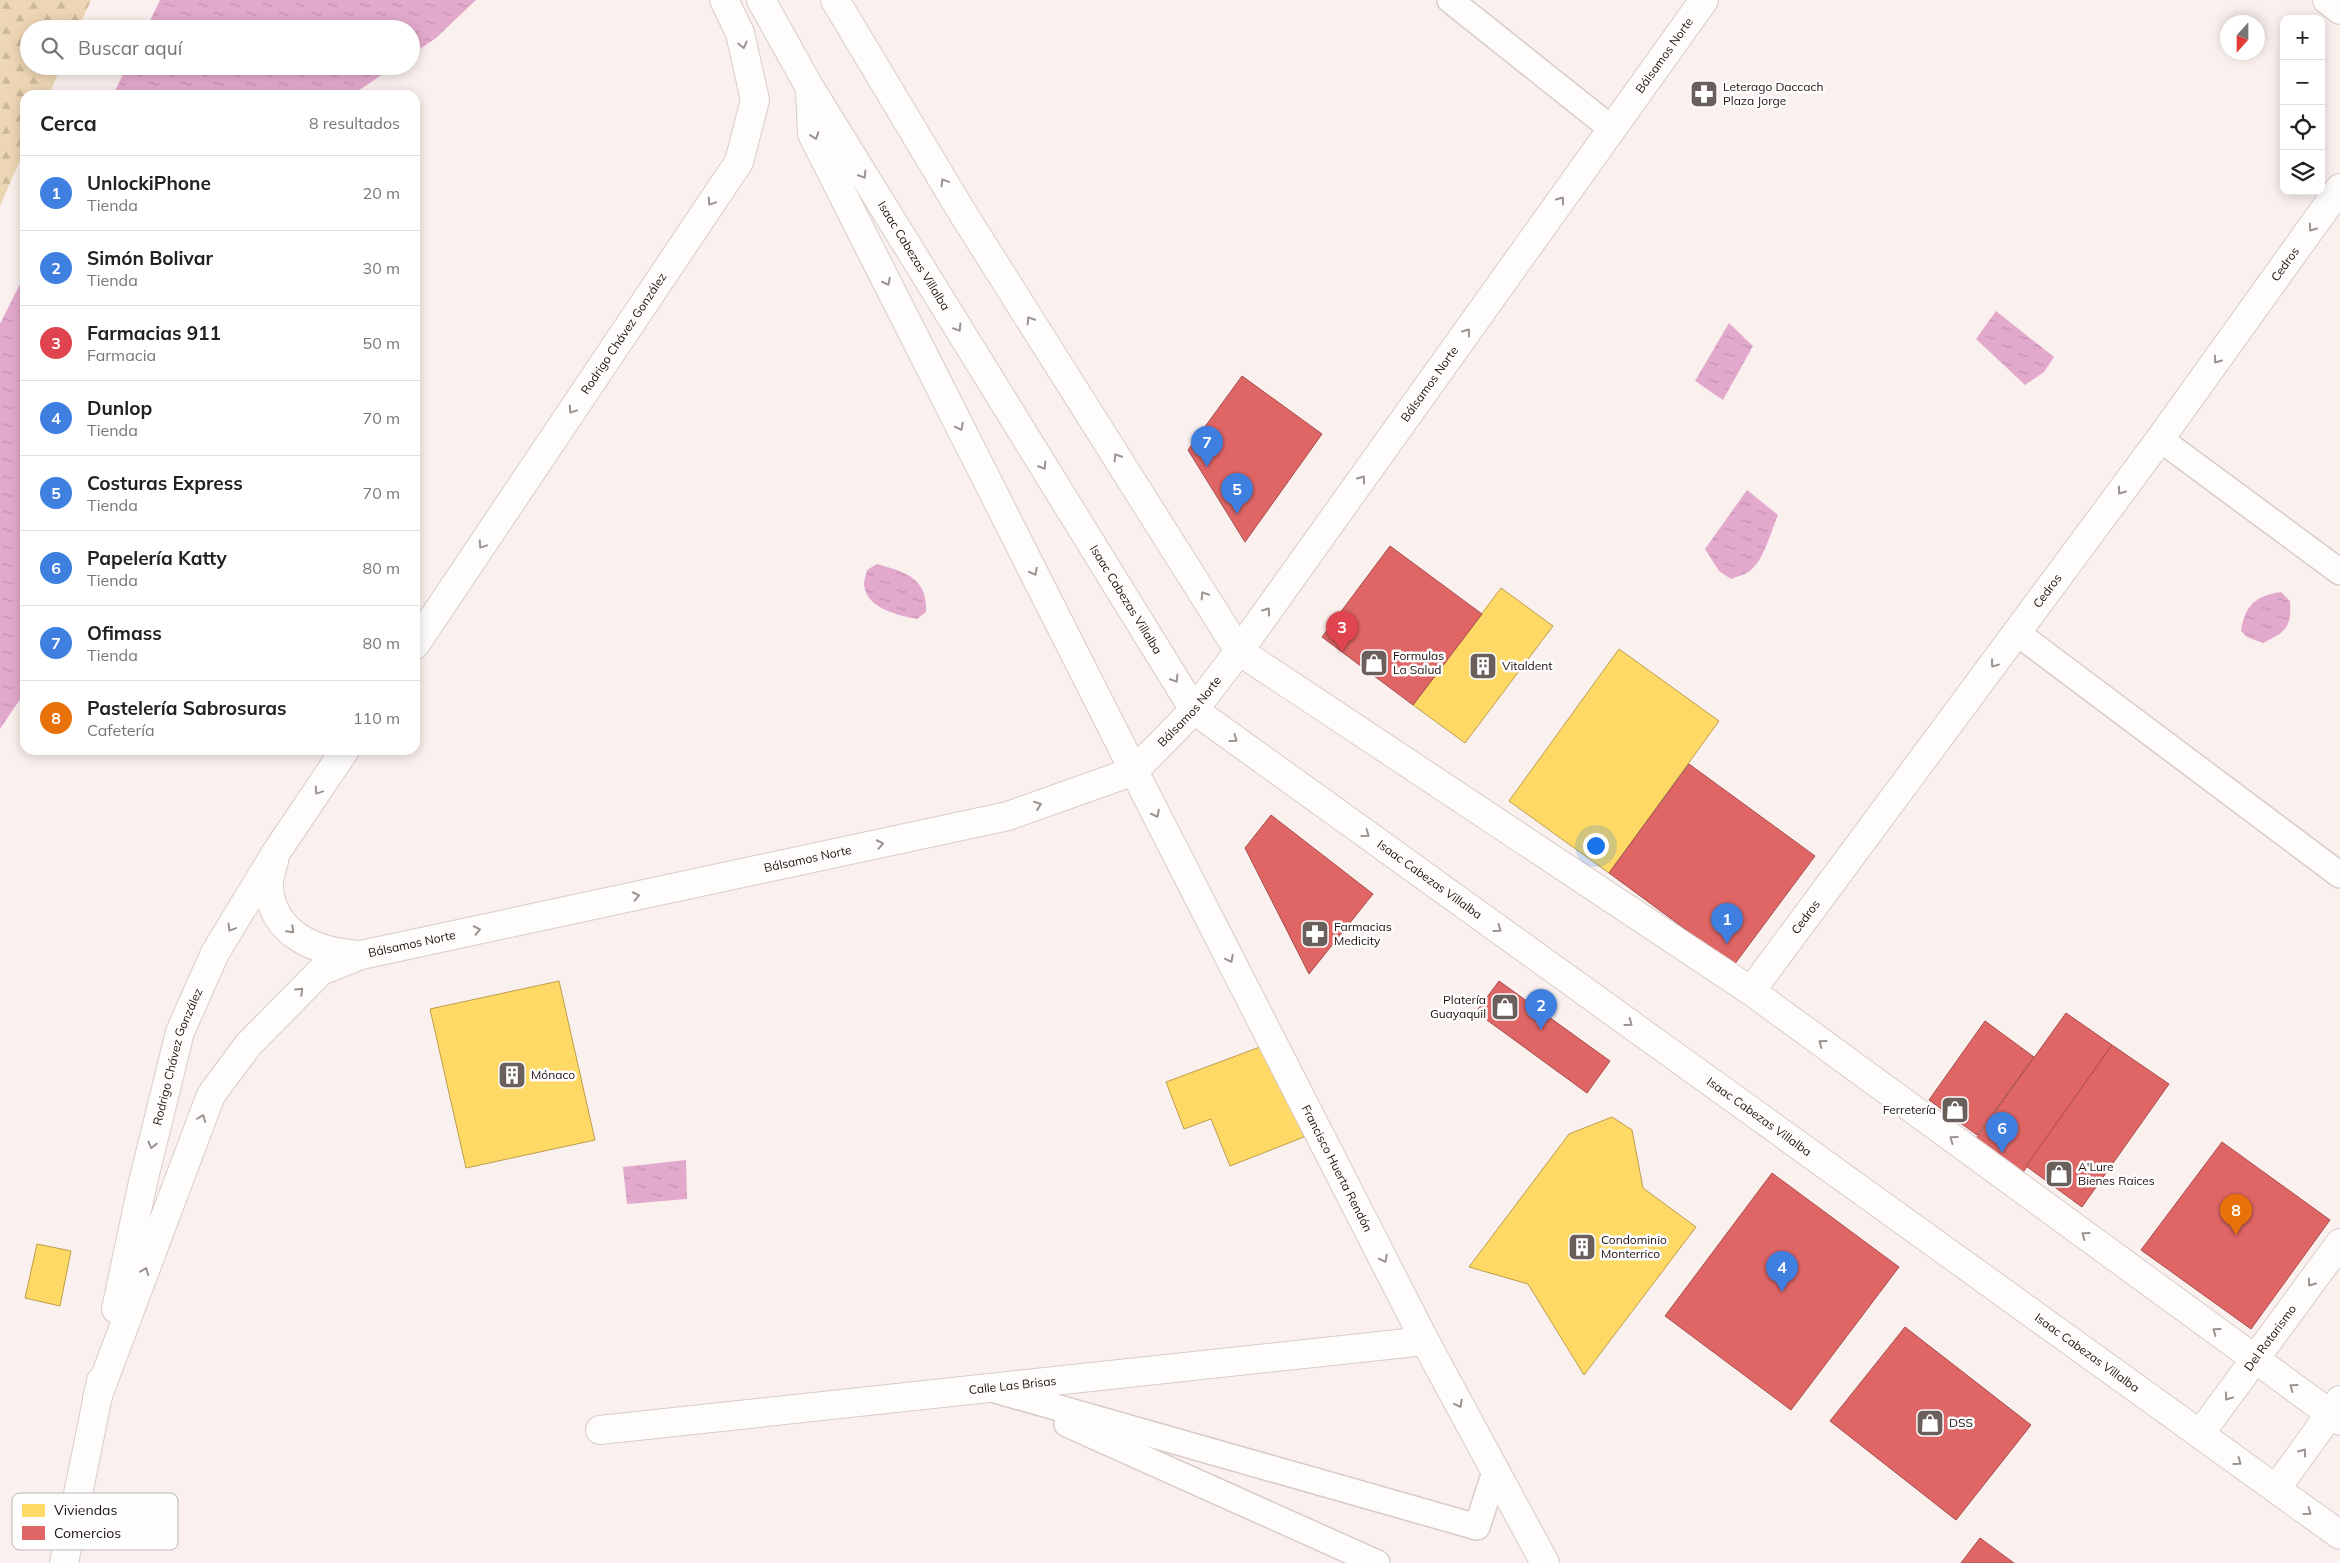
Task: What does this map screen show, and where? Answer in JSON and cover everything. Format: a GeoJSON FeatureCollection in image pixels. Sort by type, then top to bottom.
{"type":"FeatureCollection","features":[{"type":"Feature","properties":{"kind":"street","name":"Rodrigo Chávez González"},"geometry":{"type":"LineString","coordinates":[[420,638],[739,162],[755,100],[740,33],[724,0]]}},
{"type":"Feature","properties":{"kind":"street","name":"Isaac Cabezas Villalba"},"geometry":{"type":"LineString","coordinates":[[761,0],[810,88],[1194,710],[2340,1535]]}},
{"type":"Feature","properties":{"kind":"street"},"geometry":{"type":"LineString","coordinates":[[835,0],[962,212],[1239,651],[1751,991],[2255,1359],[2337,1412],[2276,1489]]}},
{"type":"Feature","properties":{"kind":"street","name":"Bálsamos Norte"},"geometry":{"type":"LineString","coordinates":[[361,955],[1008,816],[1134,771],[1194,710],[1239,651],[1704,0]]}},
{"type":"Feature","properties":{"kind":"street"},"geometry":{"type":"LineString","coordinates":[[2327,0],[2340,10]]}},
{"type":"Feature","properties":{"kind":"street","name":"Francisco Huerta Rendón"},"geometry":{"type":"LineString","coordinates":[[810,88],[812,134],[1134,771],[1426,1340],[1545,1563]]}},
{"type":"Feature","properties":{"kind":"street","name":"Cedros"},"geometry":{"type":"LineString","coordinates":[[1751,991],[2160,439],[2340,188]]}},
{"type":"Feature","properties":{"kind":"street","name":"Rodrigo Chávez González"},"geometry":{"type":"LineString","coordinates":[[78,1493],[143,1182],[180,1032],[215,953],[275,854],[342,755]]}},
{"type":"Feature","properties":{"kind":"street"},"geometry":{"type":"LineString","coordinates":[[275,854],[268,886],[274,912],[294,934],[314,947],[337,953],[361,955]]}},
{"type":"Feature","properties":{"kind":"street","name":"Rodrigo Chávez González"},"geometry":{"type":"LineString","coordinates":[[97,1398],[211,1095],[248,1045],[321,971],[361,955]]}},
{"type":"Feature","properties":{"kind":"street","name":"Del Rotarismo"},"geometry":{"type":"LineString","coordinates":[[2200,1434],[2340,1243]]}},
{"type":"Feature","properties":{"kind":"street","name":"Calle Las Brisas"},"geometry":{"type":"LineString","coordinates":[[600,1430],[1426,1340]]}},
{"type":"Feature","properties":{"kind":"street","name":"Rodrigo Chávez González"},"geometry":{"type":"LineString","coordinates":[[64,1563],[67,1550]]}},
{"type":"Feature","properties":{"kind":"lane"},"geometry":{"type":"LineString","coordinates":[[1450,0],[1612,129]]}},
{"type":"Feature","properties":{"kind":"lane"},"geometry":{"type":"LineString","coordinates":[[2160,439],[2340,572]]}},
{"type":"Feature","properties":{"kind":"lane"},"geometry":{"type":"LineString","coordinates":[[2017,633],[2340,875]]}},
{"type":"Feature","properties":{"kind":"lane"},"geometry":{"type":"LineString","coordinates":[[988,1388],[1478,1527],[1495,1472]]}},
{"type":"Feature","properties":{"kind":"lane"},"geometry":{"type":"LineString","coordinates":[[988,1388],[1377,1563]]}},
{"type":"Feature","properties":{"kind":"green space"},"geometry":{"type":"Polygon","coordinates":[[[0,0],[91,0],[82,20],[20,20],[20,75],[57,75],[51,90],[20,90],[20,160],[0,206],[0,0]]]}},
{"type":"Feature","properties":{"kind":"water"},"geometry":{"type":"Polygon","coordinates":[[[160,0],[476,0],[436,38],[420,49],[420,20],[150,20],[160,0]]]}},
{"type":"Feature","properties":{"kind":"water"},"geometry":{"type":"Polygon","coordinates":[[[123,75],[382,75],[359,90],[115,90],[123,75]]]}},
{"type":"Feature","properties":{"kind":"water"},"geometry":{"type":"Polygon","coordinates":[[[20,284],[20,699],[0,729],[0,324],[20,284]]]}},
{"type":"Feature","properties":{"kind":"water"},"geometry":{"type":"Polygon","coordinates":[[[1996,311],[2054,357],[2044,372],[2025,385],[1976,339],[1996,311]]]}},
{"type":"Feature","properties":{"kind":"water"},"geometry":{"type":"Polygon","coordinates":[[[1729,323],[1753,346],[1723,400],[1695,381],[1729,323]]]}},
{"type":"Feature","properties":{"kind":"water"},"geometry":{"type":"Polygon","coordinates":[[[1747,490],[1778,515],[1757,564],[1747,573],[1731,579],[1719,571],[1705,549],[1747,490]]]}},
{"type":"Feature","properties":{"kind":"water"},"geometry":{"type":"Polygon","coordinates":[[[877,564],[897,570],[913,578],[923,591],[926,601],[926,612],[917,619],[884,610],[871,600],[866,593],[864,582],[867,570],[877,564]]]}},
{"type":"Feature","properties":{"kind":"water"},"geometry":{"type":"Polygon","coordinates":[[[2281,592],[2290,601],[2290,617],[2286,628],[2263,643],[2247,637],[2241,631],[2245,614],[2249,608],[2264,596],[2281,592]]]}},
{"type":"Feature","properties":{"kind":"water"},"geometry":{"type":"Polygon","coordinates":[[[686,1160],[687,1199],[627,1204],[623,1167],[686,1160]]]}},
{"type":"Feature","properties":{"kind":"building: Viviendas","name":"Vitaldent"},"geometry":{"type":"Polygon","coordinates":[[[1501,588],[1553,626],[1465,743],[1413,705],[1501,588]]]}},
{"type":"Feature","properties":{"kind":"building: Viviendas"},"geometry":{"type":"Polygon","coordinates":[[[1619,649],[1719,721],[1609,873],[1509,801],[1619,649]]]}},
{"type":"Feature","properties":{"kind":"building: Viviendas","name":"Mónaco"},"geometry":{"type":"Polygon","coordinates":[[[559,981],[595,1140],[466,1168],[430,1009],[559,981]]]}},
{"type":"Feature","properties":{"kind":"building: Viviendas"},"geometry":{"type":"Polygon","coordinates":[[[1268,1044],[1304,1137],[1230,1166],[1211,1119],[1184,1129],[1166,1082],[1268,1044]]]}},
{"type":"Feature","properties":{"kind":"building: Viviendas","name":"Condominio Monterrico"},"geometry":{"type":"Polygon","coordinates":[[[1612,1117],[1632,1130],[1643,1188],[1696,1227],[1584,1375],[1528,1284],[1469,1267],[1569,1134],[1612,1117]]]}},
{"type":"Feature","properties":{"kind":"building: Viviendas"},"geometry":{"type":"Polygon","coordinates":[[[37,1244],[71,1251],[60,1306],[25,1298],[37,1244]]]}},
{"type":"Feature","properties":{"kind":"building: Comercios"},"geometry":{"type":"Polygon","coordinates":[[[1242,376],[1322,434],[1245,542],[1188,450],[1242,376]]]}},
{"type":"Feature","properties":{"kind":"building: Comercios"},"geometry":{"type":"Polygon","coordinates":[[[1390,546],[1482,614],[1413,705],[1322,637],[1390,546]]]}},
{"type":"Feature","properties":{"kind":"building: Comercios"},"geometry":{"type":"Polygon","coordinates":[[[1689,764],[1815,856],[1734,965],[1609,873],[1689,764]]]}},
{"type":"Feature","properties":{"kind":"building: Comercios","name":"Farmacias Medicity"},"geometry":{"type":"Polygon","coordinates":[[[1271,815],[1373,894],[1309,974],[1245,848],[1271,815]]]}},
{"type":"Feature","properties":{"kind":"building: Comercios"},"geometry":{"type":"Polygon","coordinates":[[[1499,981],[1610,1061],[1587,1093],[1476,1012],[1499,981]]]}},
{"type":"Feature","properties":{"kind":"building: Comercios"},"geometry":{"type":"Polygon","coordinates":[[[2066,1013],[2112,1045],[2019,1178],[1972,1144],[2066,1013]]]}},
{"type":"Feature","properties":{"kind":"building: Comercios"},"geometry":{"type":"Polygon","coordinates":[[[1985,1021],[2034,1057],[1977,1135],[1929,1100],[1985,1021]]]}},
{"type":"Feature","properties":{"kind":"building: Comercios"},"geometry":{"type":"Polygon","coordinates":[[[2112,1045],[2169,1084],[2082,1207],[2026,1166],[2112,1045]]]}},
{"type":"Feature","properties":{"kind":"building: Comercios"},"geometry":{"type":"Polygon","coordinates":[[[2222,1142],[2330,1220],[2251,1329],[2141,1250],[2222,1142]]]}},
{"type":"Feature","properties":{"kind":"building: Comercios"},"geometry":{"type":"Polygon","coordinates":[[[1772,1173],[1899,1267],[1791,1410],[1665,1316],[1772,1173]]]}},
{"type":"Feature","properties":{"kind":"building: Comercios","name":"DSS"},"geometry":{"type":"Polygon","coordinates":[[[1905,1327],[2031,1425],[1956,1520],[1830,1421],[1905,1327]]]}},
{"type":"Feature","properties":{"kind":"building: Comercios"},"geometry":{"type":"Polygon","coordinates":[[[1980,1538],[2014,1563],[1961,1563],[1980,1538]]]}},
{"type":"Feature","properties":{"kind":"place","name":"Leterago Daccach Plaza Jorge"},"geometry":{"type":"Point","coordinates":[1704,94]}},
{"type":"Feature","properties":{"kind":"place","name":"Ofimass"},"geometry":{"type":"Point","coordinates":[1207,467]}},
{"type":"Feature","properties":{"kind":"place","name":"Costuras Express"},"geometry":{"type":"Point","coordinates":[1237,514]}},
{"type":"Feature","properties":{"kind":"place","name":"Farmacias 911"},"geometry":{"type":"Point","coordinates":[1342,652]}},
{"type":"Feature","properties":{"kind":"place","name":"Formulas La Salud"},"geometry":{"type":"Point","coordinates":[1374,663]}},
{"type":"Feature","properties":{"kind":"place","name":"Vitaldent"},"geometry":{"type":"Point","coordinates":[1483,666]}},
{"type":"Feature","properties":{"kind":"place","name":"Farmacias Medicity"},"geometry":{"type":"Point","coordinates":[1315,934]}},
{"type":"Feature","properties":{"kind":"place","name":"UnlockiPhone"},"geometry":{"type":"Point","coordinates":[1727,944]}},
{"type":"Feature","properties":{"kind":"place","name":"Platería Guayaquil"},"geometry":{"type":"Point","coordinates":[1505,1007]}},
{"type":"Feature","properties":{"kind":"place","name":"Simón Bolivar"},"geometry":{"type":"Point","coordinates":[1541,1030]}},
{"type":"Feature","properties":{"kind":"place","name":"Mónaco"},"geometry":{"type":"Point","coordinates":[512,1075]}},
{"type":"Feature","properties":{"kind":"place","name":"Ferretería"},"geometry":{"type":"Point","coordinates":[1955,1110]}},
{"type":"Feature","properties":{"kind":"place","name":"Papelería Katty"},"geometry":{"type":"Point","coordinates":[2002,1153]}},
{"type":"Feature","properties":{"kind":"place","name":"A'Lure Bienes Raices"},"geometry":{"type":"Point","coordinates":[2059,1174]}},
{"type":"Feature","properties":{"kind":"place","name":"Pastelería Sabrosuras"},"geometry":{"type":"Point","coordinates":[2236,1235]}},
{"type":"Feature","properties":{"kind":"place","name":"Condominio Monterrico"},"geometry":{"type":"Point","coordinates":[1582,1247]}},
{"type":"Feature","properties":{"kind":"place","name":"Dunlop"},"geometry":{"type":"Point","coordinates":[1782,1292]}},
{"type":"Feature","properties":{"kind":"place","name":"DSS"},"geometry":{"type":"Point","coordinates":[1930,1423]}}]}
